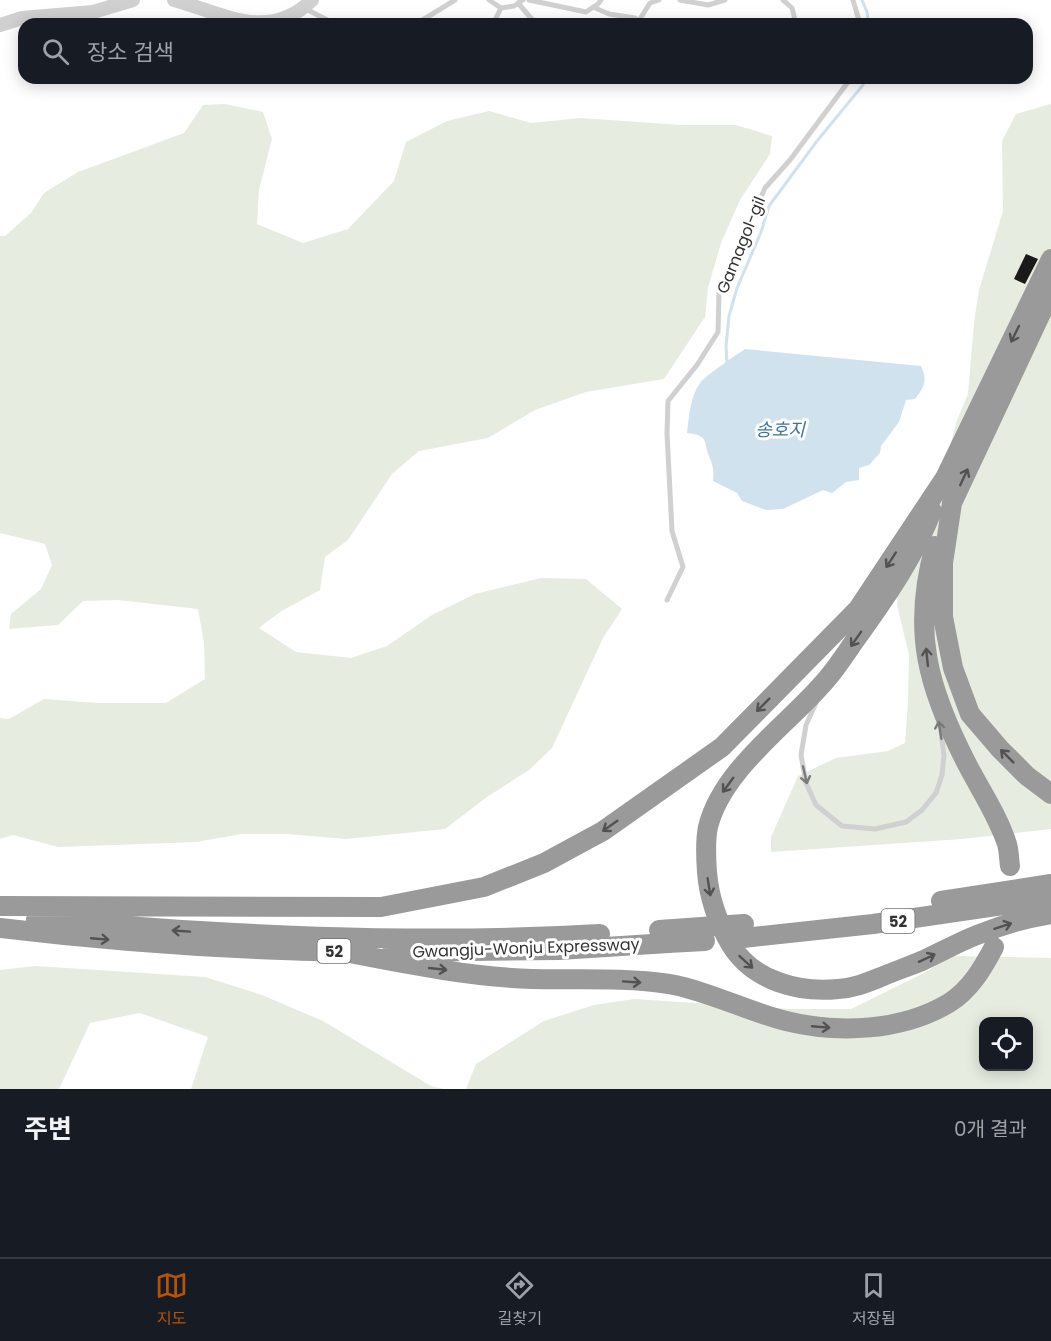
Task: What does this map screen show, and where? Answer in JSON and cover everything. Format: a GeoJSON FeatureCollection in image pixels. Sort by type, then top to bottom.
{"type":"FeatureCollection","features":[{"type":"Feature","properties":{"kind":"highway"},"geometry":{"type":"LineString","coordinates":[[1051,260],[945,478],[922,537],[888,593],[827,680],[760,747],[726,786],[715,807],[708,828],[706,860],[711,899],[722,930],[739,956],[768,979],[814,990],[858,987],[976,935],[1030,918],[1051,914]]}},
{"type":"Feature","properties":{"kind":"highway"},"geometry":{"type":"LineString","coordinates":[[1010,866],[1007,844],[956,741],[934,690],[925,641],[926,588],[934,548],[952,503],[1051,292]]}},
{"type":"Feature","properties":{"kind":"highway"},"geometry":{"type":"LineString","coordinates":[[0,906],[381,907],[484,887],[544,862],[603,831],[722,747],[858,609],[945,478]]}},
{"type":"Feature","properties":{"kind":"highway"},"geometry":{"type":"LineString","coordinates":[[952,503],[943,563],[944,617],[953,668],[970,714],[1027,776],[1051,794]]}},
{"type":"Feature","properties":{"kind":"highway","name":"Gwangju-Wonju Expressway"},"geometry":{"type":"LineString","coordinates":[[743,931],[1051,884]]}},
{"type":"Feature","properties":{"kind":"highway","name":"Gwangju-Wonju Expressway"},"geometry":{"type":"LineString","coordinates":[[0,928],[163,944],[339,951],[490,952],[884,922],[1051,898]]}},
{"type":"Feature","properties":{"kind":"highway","name":"Gwangju-Wonju Expressway"},"geometry":{"type":"LineString","coordinates":[[0,916],[174,930],[314,937],[664,937]]}},
{"type":"Feature","properties":{"kind":"highway"},"geometry":{"type":"LineString","coordinates":[[339,951],[427,968],[531,979],[595,979],[669,984],[711,995],[785,1021],[838,1029],[870,1028],[907,1020],[950,1002],[981,971],[994,947]]}},
{"type":"Feature","properties":{"kind":"street"},"geometry":{"type":"LineString","coordinates":[[22,18],[93,12],[133,0]]}},
{"type":"Feature","properties":{"kind":"street"},"geometry":{"type":"LineString","coordinates":[[174,0],[231,18]]}},
{"type":"Feature","properties":{"kind":"street"},"geometry":{"type":"LineString","coordinates":[[282,18],[308,4]]}},
{"type":"Feature","properties":{"kind":"street"},"geometry":{"type":"LineString","coordinates":[[0,25],[18,19]]}},
{"type":"Feature","properties":{"kind":"lane"},"geometry":{"type":"LineString","coordinates":[[426,18],[455,0]]}},
{"type":"Feature","properties":{"kind":"lane"},"geometry":{"type":"LineString","coordinates":[[489,0],[501,8],[514,6],[520,1],[532,18]]}},
{"type":"Feature","properties":{"kind":"lane"},"geometry":{"type":"LineString","coordinates":[[529,0],[586,12],[601,0]]}},
{"type":"Feature","properties":{"kind":"lane"},"geometry":{"type":"LineString","coordinates":[[641,18],[651,3],[659,0]]}},
{"type":"Feature","properties":{"kind":"lane"},"geometry":{"type":"LineString","coordinates":[[680,0],[708,6],[725,0]]}},
{"type":"Feature","properties":{"kind":"lane"},"geometry":{"type":"LineString","coordinates":[[783,0],[792,8],[794,18]]}},
{"type":"Feature","properties":{"kind":"lane"},"geometry":{"type":"LineString","coordinates":[[853,0],[858,18]]}},
{"type":"Feature","properties":{"kind":"lane"},"geometry":{"type":"LineString","coordinates":[[308,4],[327,18]]}},
{"type":"Feature","properties":{"kind":"lane"},"geometry":{"type":"LineString","coordinates":[[593,7],[609,14],[635,18]]}},
{"type":"Feature","properties":{"kind":"lane"},"geometry":{"type":"LineString","coordinates":[[496,18],[501,8]]}},
{"type":"Feature","properties":{"kind":"lane","name":"Gamagol-gil"},"geometry":{"type":"LineString","coordinates":[[667,600],[683,567],[672,531],[667,433],[668,400],[697,365],[718,332],[719,293],[765,188],[790,160],[847,84]]}},
{"type":"Feature","properties":{"kind":"lane"},"geometry":{"type":"LineString","coordinates":[[827,680],[806,725],[801,755],[806,783],[816,805],[842,826],[875,829],[906,822],[922,810],[936,794],[942,775],[944,755],[934,690]]}},
{"type":"Feature","properties":{"kind":"shaded area"},"geometry":{"type":"Polygon","coordinates":[[[225,104],[263,112],[272,139],[259,190],[257,224],[303,243],[348,229],[394,181],[406,142],[447,121],[489,111],[531,123],[581,118],[681,125],[736,125],[772,136],[770,154],[740,200],[721,243],[708,288],[705,317],[664,379],[586,392],[535,410],[488,438],[419,451],[392,474],[348,540],[325,557],[320,590],[280,612],[259,628],[296,652],[351,658],[387,646],[432,615],[475,594],[541,578],[586,579],[622,609],[603,638],[552,748],[529,770],[487,797],[445,829],[346,839],[287,834],[242,834],[196,842],[58,847],[13,835],[0,839],[0,718],[9,719],[44,699],[98,703],[166,703],[205,679],[204,643],[198,609],[118,600],[83,601],[58,625],[9,629],[11,614],[41,589],[52,565],[45,544],[0,533],[0,236],[5,236],[31,213],[44,193],[78,172],[184,133],[203,105],[225,104]]]}},
{"type":"Feature","properties":{"kind":"shaded area"},"geometry":{"type":"Polygon","coordinates":[[[1051,104],[1051,829],[962,839],[771,852],[771,837],[798,776],[836,758],[888,751],[905,743],[909,655],[897,605],[898,551],[935,502],[957,420],[968,394],[979,290],[1003,211],[1002,141],[1016,114],[1051,104]]]}},
{"type":"Feature","properties":{"kind":"shaded area"},"geometry":{"type":"Polygon","coordinates":[[[952,956],[1051,958],[1051,1089],[466,1089],[476,1064],[544,1021],[594,1005],[634,999],[789,1009],[851,1009],[924,973],[952,956]]]}},
{"type":"Feature","properties":{"kind":"shaded area"},"geometry":{"type":"Polygon","coordinates":[[[36,966],[205,977],[262,995],[323,1021],[431,1086],[444,1089],[191,1089],[208,1037],[140,1013],[90,1023],[59,1089],[0,1089],[0,970],[36,966]]]}},
{"type":"Feature","properties":{"kind":"water","name":"송호지"},"geometry":{"type":"Polygon","coordinates":[[[745,349],[921,366],[924,384],[915,399],[906,400],[899,422],[881,446],[880,453],[869,465],[859,468],[859,480],[846,482],[832,493],[823,490],[783,509],[766,510],[742,501],[737,493],[713,481],[712,465],[704,440],[702,437],[687,433],[692,401],[700,383],[745,349]]]}},
{"type":"Feature","properties":{"kind":"building"},"geometry":{"type":"Polygon","coordinates":[[[1026,254],[1038,259],[1025,284],[1014,279],[1026,254]]]}},
{"type":"Feature","properties":{"kind":"waterway"},"geometry":{"type":"LineString","coordinates":[[862,0],[868,18]]}},
{"type":"Feature","properties":{"kind":"waterway"},"geometry":{"type":"LineString","coordinates":[[727,362],[729,316],[737,288],[761,232],[769,206],[863,84]]}}]}
